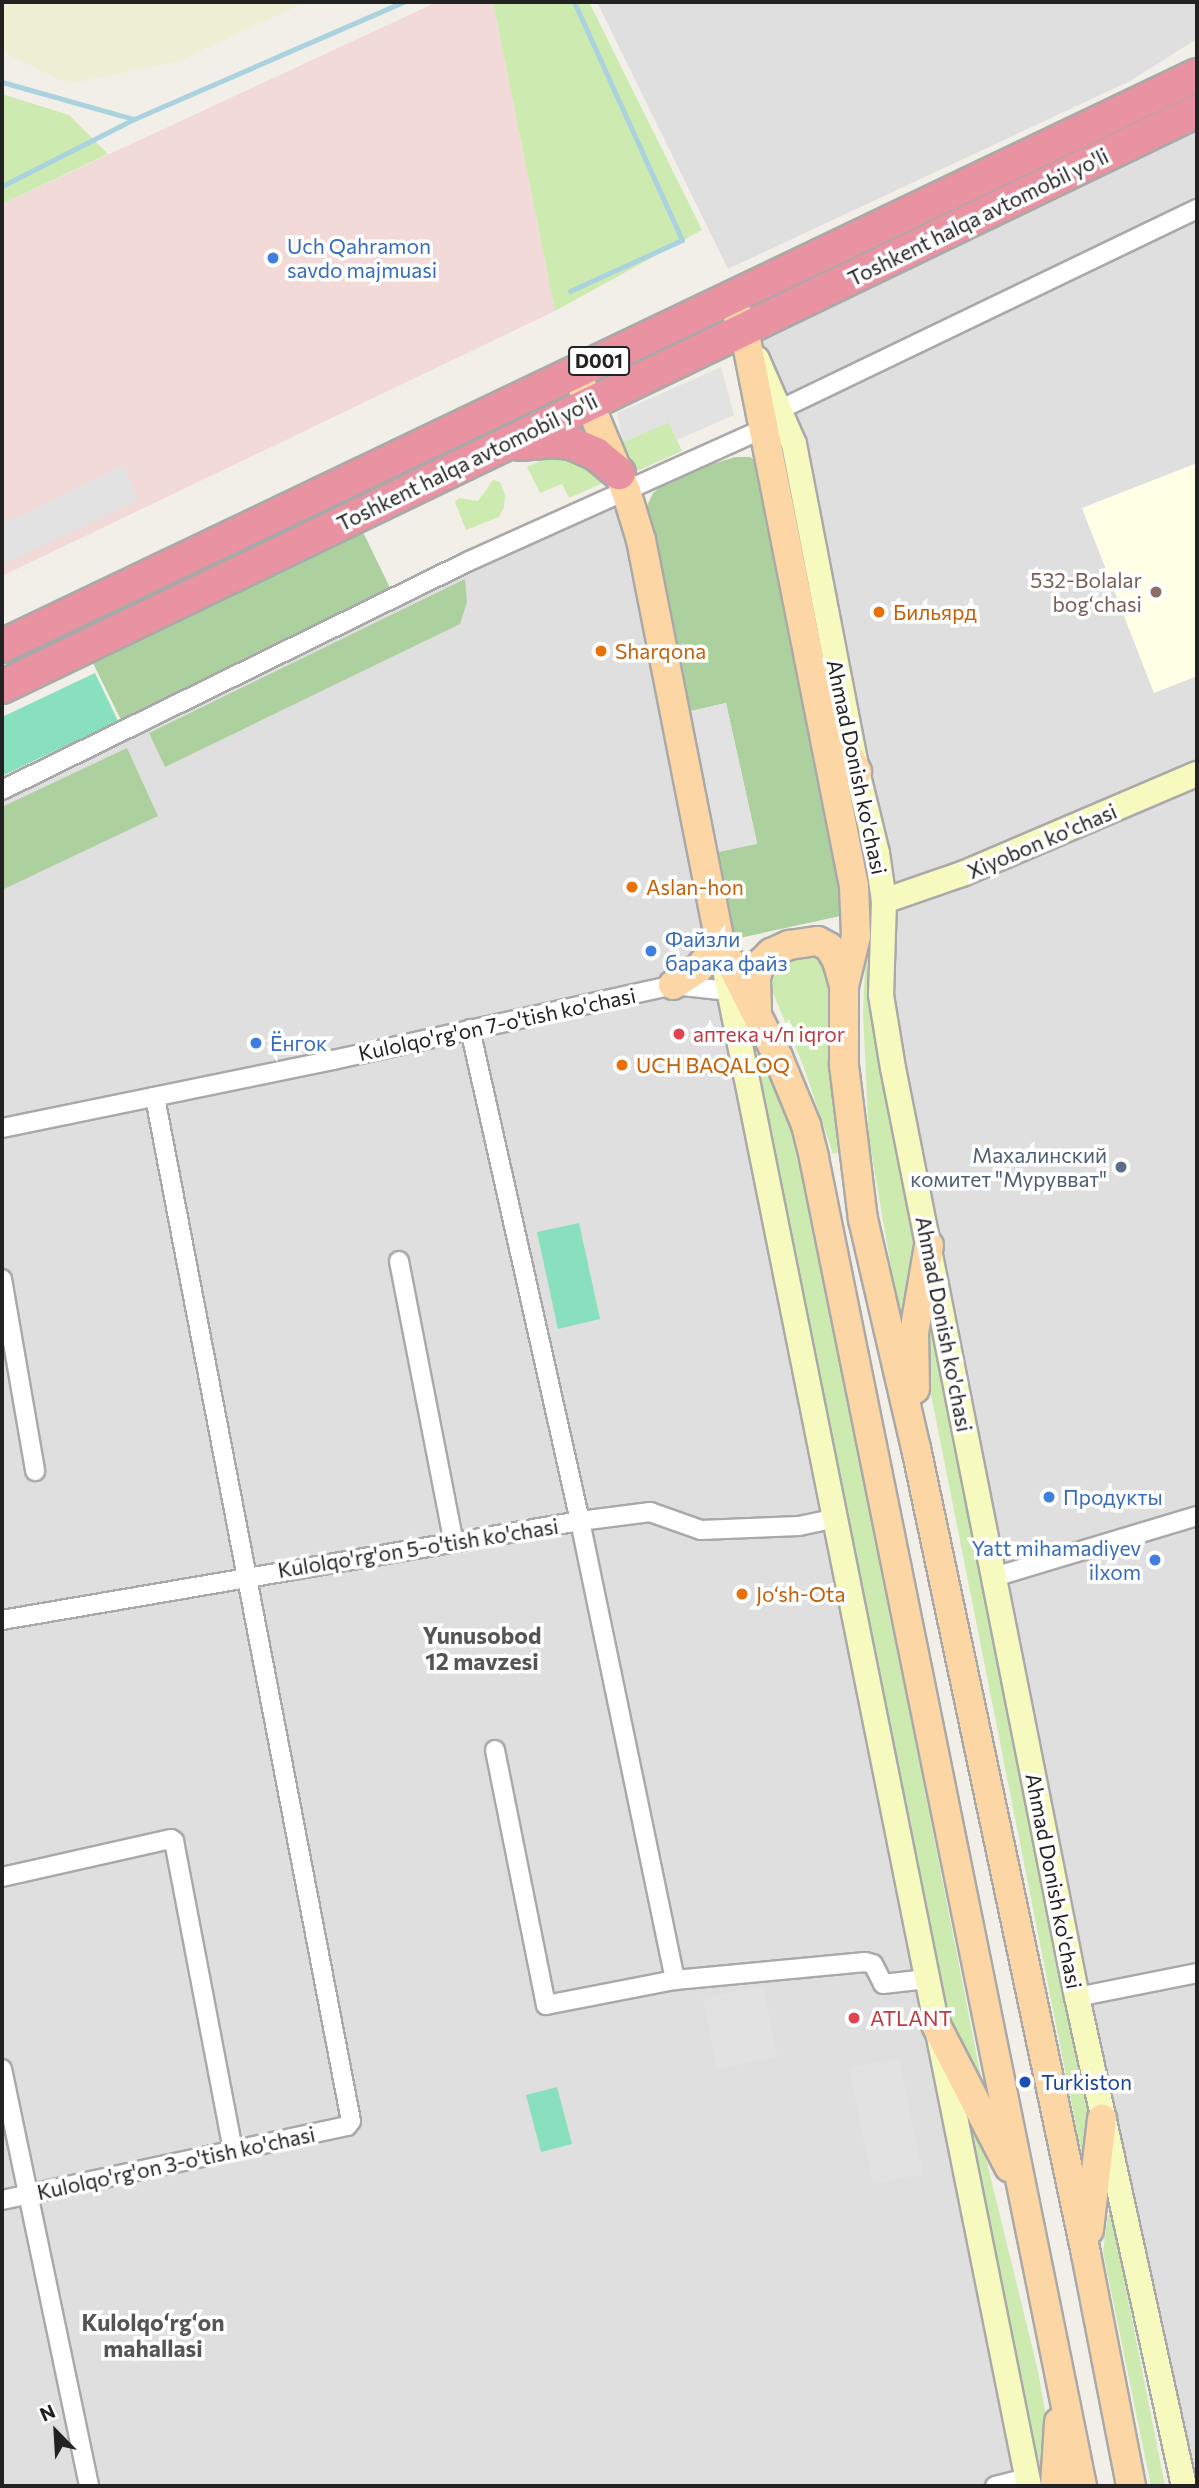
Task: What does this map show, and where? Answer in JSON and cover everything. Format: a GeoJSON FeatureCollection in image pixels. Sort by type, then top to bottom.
{"type":"FeatureCollection","features":[{"type":"Feature","properties":{"kind":"highway","name":"Toshkent halqa avtomobil yo'li"},"geometry":{"type":"LineString","coordinates":[[2,646],[1197,75]]}},
{"type":"Feature","properties":{"kind":"highway","name":"Toshkent halqa avtomobil yo'li"},"geometry":{"type":"LineString","coordinates":[[2,687],[1197,111]]}},
{"type":"Feature","properties":{"kind":"highway"},"geometry":{"type":"LineString","coordinates":[[502,446],[552,441],[570,443],[596,454],[622,482]]}},
{"type":"Feature","properties":{"kind":"main road","name":"Ahmad Donish ko'chasi"},"geometry":{"type":"LineString","coordinates":[[730,298],[744,329],[776,420],[820,707],[844,827],[856,914],[853,953],[844,986]]}},
{"type":"Feature","properties":{"kind":"main road","name":"Ahmad Donish ko'chasi"},"geometry":{"type":"LineString","coordinates":[[576,372],[622,482],[641,540],[720,942],[806,1125],[830,1224],[1082,2486]]}},
{"type":"Feature","properties":{"kind":"main road"},"geometry":{"type":"LineString","coordinates":[[820,707],[857,771]]}},
{"type":"Feature","properties":{"kind":"main road","name":"Ahmad Donish ko'chasi"},"geometry":{"type":"LineString","coordinates":[[745,998],[760,964],[771,953],[789,945],[818,941],[829,947],[838,961],[844,986],[844,1065],[857,1185],[916,1448],[1086,2254],[1131,2486]]}},
{"type":"Feature","properties":{"kind":"main road"},"geometry":{"type":"LineString","coordinates":[[673,985],[699,968],[720,942]]}},
{"type":"Feature","properties":{"kind":"main road"},"geometry":{"type":"LineString","coordinates":[[916,1448],[914,1333],[929,1245]]}},
{"type":"Feature","properties":{"kind":"main road"},"geometry":{"type":"LineString","coordinates":[[936,2025],[1024,2198]]}},
{"type":"Feature","properties":{"kind":"main road"},"geometry":{"type":"LineString","coordinates":[[1086,2254],[1102,2119]]}},
{"type":"Feature","properties":{"kind":"main road"},"geometry":{"type":"LineString","coordinates":[[1055,2486],[1061,2381]]}},
{"type":"Feature","properties":{"kind":"street"},"geometry":{"type":"LineString","coordinates":[[2,790],[467,562],[622,482],[776,420],[1197,209]]}},
{"type":"Feature","properties":{"kind":"street","name":"Ahmad Donish ko'chasi"},"geometry":{"type":"LineString","coordinates":[[776,420],[794,444],[857,771],[877,853],[884,901],[880,943],[882,1011],[1077,1997],[1184,2486]]}},
{"type":"Feature","properties":{"kind":"street","name":"Xiyobon ko'chasi"},"geometry":{"type":"LineString","coordinates":[[884,901],[962,874],[1197,775]]}},
{"type":"Feature","properties":{"kind":"street","name":"Kulolqo'rg'on 7-o'tish ko'chasi"},"geometry":{"type":"LineString","coordinates":[[2,1128],[673,985],[745,998]]}},
{"type":"Feature","properties":{"kind":"street","name":"Ahmad Donish ko'chasi"},"geometry":{"type":"LineString","coordinates":[[745,998],[833,1519],[1028,2482]]}},
{"type":"Feature","properties":{"kind":"street"},"geometry":{"type":"LineString","coordinates":[[470,1029],[580,1521],[675,1980]]}},
{"type":"Feature","properties":{"kind":"street"},"geometry":{"type":"LineString","coordinates":[[155,1097],[247,1577]]}},
{"type":"Feature","properties":{"kind":"street"},"geometry":{"type":"LineString","coordinates":[[399,1261],[454,1543]]}},
{"type":"Feature","properties":{"kind":"street"},"geometry":{"type":"LineString","coordinates":[[2,1279],[35,1471]]}},
{"type":"Feature","properties":{"kind":"street","name":"Kulolqo'rg'on 5-o'tish ko'chasi"},"geometry":{"type":"LineString","coordinates":[[2,1620],[580,1521],[650,1512],[701,1530],[799,1526],[833,1519]]}},
{"type":"Feature","properties":{"kind":"street"},"geometry":{"type":"LineString","coordinates":[[994,1577],[1197,1516]]}},
{"type":"Feature","properties":{"kind":"street","name":"Kulolqo'rg'on 3-o'tish ko'chasi"},"geometry":{"type":"LineString","coordinates":[[2,2200],[351,2124],[247,1577]]}},
{"type":"Feature","properties":{"kind":"street"},"geometry":{"type":"LineString","coordinates":[[495,1749],[546,2005],[675,1980],[865,1962],[873,1964],[883,1984],[927,1979]]}},
{"type":"Feature","properties":{"kind":"street"},"geometry":{"type":"LineString","coordinates":[[2,1877],[171,1839],[174,1841],[233,2150]]}},
{"type":"Feature","properties":{"kind":"street"},"geometry":{"type":"LineString","coordinates":[[1077,1997],[1197,1973]]}},
{"type":"Feature","properties":{"kind":"street"},"geometry":{"type":"LineString","coordinates":[[2,2069],[89,2486]]}},
{"type":"Feature","properties":{"kind":"street"},"geometry":{"type":"LineString","coordinates":[[995,2486],[1028,2482]]}},
{"type":"Feature","properties":{"kind":"shaded area"},"geometry":{"type":"Polygon","coordinates":[[[2,2],[306,2],[180,61],[69,84],[2,52],[2,2]]]}},
{"type":"Feature","properties":{"kind":"shaded area","name":"Uch Qahramon savdo majmuasi"},"geometry":{"type":"Polygon","coordinates":[[[437,2],[493,2],[555,311],[2,576],[2,204],[437,2]]]}},
{"type":"Feature","properties":{"kind":"shaded area"},"geometry":{"type":"Polygon","coordinates":[[[597,2],[1197,2],[1197,39],[1130,81],[728,269],[597,2]]]}},
{"type":"Feature","properties":{"kind":"shaded area"},"geometry":{"type":"Polygon","coordinates":[[[1197,111],[1197,2486],[1184,2486],[880,943],[794,444],[744,329],[1197,111]]]}},
{"type":"Feature","properties":{"kind":"shaded area"},"geometry":{"type":"Polygon","coordinates":[[[721,367],[734,415],[677,440],[669,422],[623,442],[617,413],[721,367]]]}},
{"type":"Feature","properties":{"kind":"shaded area","name":"532-Bolalar bogʻchasi"},"geometry":{"type":"Polygon","coordinates":[[[1197,463],[1197,676],[1154,693],[1082,508],[1197,463]]]}},
{"type":"Feature","properties":{"kind":"shaded area"},"geometry":{"type":"Polygon","coordinates":[[[124,465],[139,500],[2,565],[2,524],[124,465]]]}},
{"type":"Feature","properties":{"kind":"shaded area"},"geometry":{"type":"Polygon","coordinates":[[[626,491],[1029,2486],[2,2486],[2,790],[626,491]]]}},
{"type":"Feature","properties":{"kind":"shaded area"},"geometry":{"type":"Polygon","coordinates":[[[726,703],[757,844],[718,852],[687,712],[726,703]]]}},
{"type":"Feature","properties":{"kind":"shaded area"},"geometry":{"type":"Polygon","coordinates":[[[763,1986],[777,2057],[717,2069],[703,1998],[763,1986]]]}},
{"type":"Feature","properties":{"kind":"shaded area"},"geometry":{"type":"Polygon","coordinates":[[[899,2058],[923,2174],[873,2184],[849,2068],[899,2058]]]}},
{"type":"Feature","properties":{"kind":"green space"},"geometry":{"type":"Polygon","coordinates":[[[493,2],[589,2],[702,230],[555,311],[493,2]]]}},
{"type":"Feature","properties":{"kind":"green space"},"geometry":{"type":"Polygon","coordinates":[[[2,94],[69,115],[108,154],[2,204],[2,94]]]}},
{"type":"Feature","properties":{"kind":"green space"},"geometry":{"type":"Polygon","coordinates":[[[711,320],[717,331],[605,387],[599,375],[711,320]]]}},
{"type":"Feature","properties":{"kind":"green space"},"geometry":{"type":"Polygon","coordinates":[[[669,422],[682,451],[637,471],[623,442],[669,422]]]}},
{"type":"Feature","properties":{"kind":"green space"},"geometry":{"type":"Polygon","coordinates":[[[486,430],[492,439],[2,673],[2,660],[486,430]]]}},
{"type":"Feature","properties":{"kind":"green space"},"geometry":{"type":"Polygon","coordinates":[[[574,455],[605,482],[569,498],[562,484],[540,493],[527,467],[548,457],[574,455]]]}},
{"type":"Feature","properties":{"kind":"green space"},"geometry":{"type":"Polygon","coordinates":[[[735,457],[750,457],[764,466],[845,915],[735,939],[718,852],[757,843],[726,703],[687,712],[646,508],[653,493],[660,487],[703,467],[735,457]]]}},
{"type":"Feature","properties":{"kind":"green space"},"geometry":{"type":"Polygon","coordinates":[[[493,480],[500,482],[505,495],[504,507],[499,517],[466,530],[455,502],[459,498],[478,501],[493,480]]]}},
{"type":"Feature","properties":{"kind":"green space"},"geometry":{"type":"Polygon","coordinates":[[[361,528],[392,592],[122,722],[91,659],[361,528]]]}},
{"type":"Feature","properties":{"kind":"green space"},"geometry":{"type":"Polygon","coordinates":[[[465,579],[467,602],[460,624],[165,767],[149,733],[465,579]]]}},
{"type":"Feature","properties":{"kind":"green space"},"geometry":{"type":"Polygon","coordinates":[[[95,673],[118,721],[2,776],[2,717],[95,673]]]}},
{"type":"Feature","properties":{"kind":"green space"},"geometry":{"type":"Polygon","coordinates":[[[127,748],[158,816],[2,890],[2,807],[127,748]]]}},
{"type":"Feature","properties":{"kind":"green space"},"geometry":{"type":"Polygon","coordinates":[[[867,924],[873,924],[916,1241],[908,1329],[901,1325],[869,1139],[863,1013],[867,924]]]}},
{"type":"Feature","properties":{"kind":"green space"},"geometry":{"type":"Polygon","coordinates":[[[810,951],[830,960],[830,1053],[839,1152],[833,1154],[803,1065],[768,981],[772,966],[810,951]]]}},
{"type":"Feature","properties":{"kind":"green space"},"geometry":{"type":"Polygon","coordinates":[[[748,1019],[786,1111],[802,1163],[986,2103],[943,2020],[743,1024],[748,1019]]]}},
{"type":"Feature","properties":{"kind":"green space"},"geometry":{"type":"Polygon","coordinates":[[[579,1223],[600,1319],[558,1329],[537,1232],[579,1223]]]}},
{"type":"Feature","properties":{"kind":"green space"},"geometry":{"type":"Polygon","coordinates":[[[929,1300],[1090,2114],[1085,2171],[920,1339],[929,1300]]]}},
{"type":"Feature","properties":{"kind":"green space"},"geometry":{"type":"Polygon","coordinates":[[[955,2079],[981,2138],[1038,2371],[1048,2428],[1049,2486],[1036,2486],[955,2079]]]}},
{"type":"Feature","properties":{"kind":"green space"},"geometry":{"type":"Polygon","coordinates":[[[557,2087],[572,2144],[541,2152],[526,2095],[557,2087]]]}},
{"type":"Feature","properties":{"kind":"green space"},"geometry":{"type":"Polygon","coordinates":[[[1111,2213],[1165,2486],[1151,2486],[1103,2252],[1108,2214],[1111,2213]]]}},
{"type":"Feature","properties":{"kind":"waterway"},"geometry":{"type":"LineString","coordinates":[[2,82],[134,119],[403,2]]}},
{"type":"Feature","properties":{"kind":"waterway"},"geometry":{"type":"LineString","coordinates":[[570,291],[682,240],[574,2]]}},
{"type":"Feature","properties":{"kind":"waterway"},"geometry":{"type":"LineString","coordinates":[[2,186],[134,119]]}},
{"type":"Feature","properties":{"kind":"place","name":"Uch Qahramon savdo majmuasi"},"geometry":{"type":"Point","coordinates":[273,258]}},
{"type":"Feature","properties":{"kind":"place","name":"532-Bolalar bogʻchasi"},"geometry":{"type":"Point","coordinates":[1156,592]}},
{"type":"Feature","properties":{"kind":"place","name":"Бильярд"},"geometry":{"type":"Point","coordinates":[879,612]}},
{"type":"Feature","properties":{"kind":"place","name":"Sharqona"},"geometry":{"type":"Point","coordinates":[601,651]}},
{"type":"Feature","properties":{"kind":"place","name":"Aslan-hon"},"geometry":{"type":"Point","coordinates":[632,887]}},
{"type":"Feature","properties":{"kind":"place","name":"Файзли барака файз"},"geometry":{"type":"Point","coordinates":[651,951]}},
{"type":"Feature","properties":{"kind":"place","name":"аптека ч/п iqror"},"geometry":{"type":"Point","coordinates":[679,1034]}},
{"type":"Feature","properties":{"kind":"place","name":"Ёнгок"},"geometry":{"type":"Point","coordinates":[256,1043]}},
{"type":"Feature","properties":{"kind":"place","name":"UCH BAQALOQ"},"geometry":{"type":"Point","coordinates":[622,1065]}},
{"type":"Feature","properties":{"kind":"place","name":"Махалинский комитет \"Мурувват\""},"geometry":{"type":"Point","coordinates":[1121,1167]}},
{"type":"Feature","properties":{"kind":"place","name":"Продукты"},"geometry":{"type":"Point","coordinates":[1049,1497]}},
{"type":"Feature","properties":{"kind":"place","name":"Yatt mihamadiyev ilxom"},"geometry":{"type":"Point","coordinates":[1155,1560]}},
{"type":"Feature","properties":{"kind":"place","name":"Jo‘sh-Ota"},"geometry":{"type":"Point","coordinates":[742,1594]}},
{"type":"Feature","properties":{"kind":"place","name":"ATLANT"},"geometry":{"type":"Point","coordinates":[854,2018]}},
{"type":"Feature","properties":{"kind":"place","name":"Turkiston"},"geometry":{"type":"Point","coordinates":[1025,2082]}},
{"type":"Feature","properties":{"kind":"district","name":"Yunusobod 12 mavzesi"},"geometry":{"type":"Point","coordinates":[482,1648]}},
{"type":"Feature","properties":{"kind":"district","name":"Kulolqoʻrgʻon mahallasi"},"geometry":{"type":"Point","coordinates":[153,2335]}}]}
